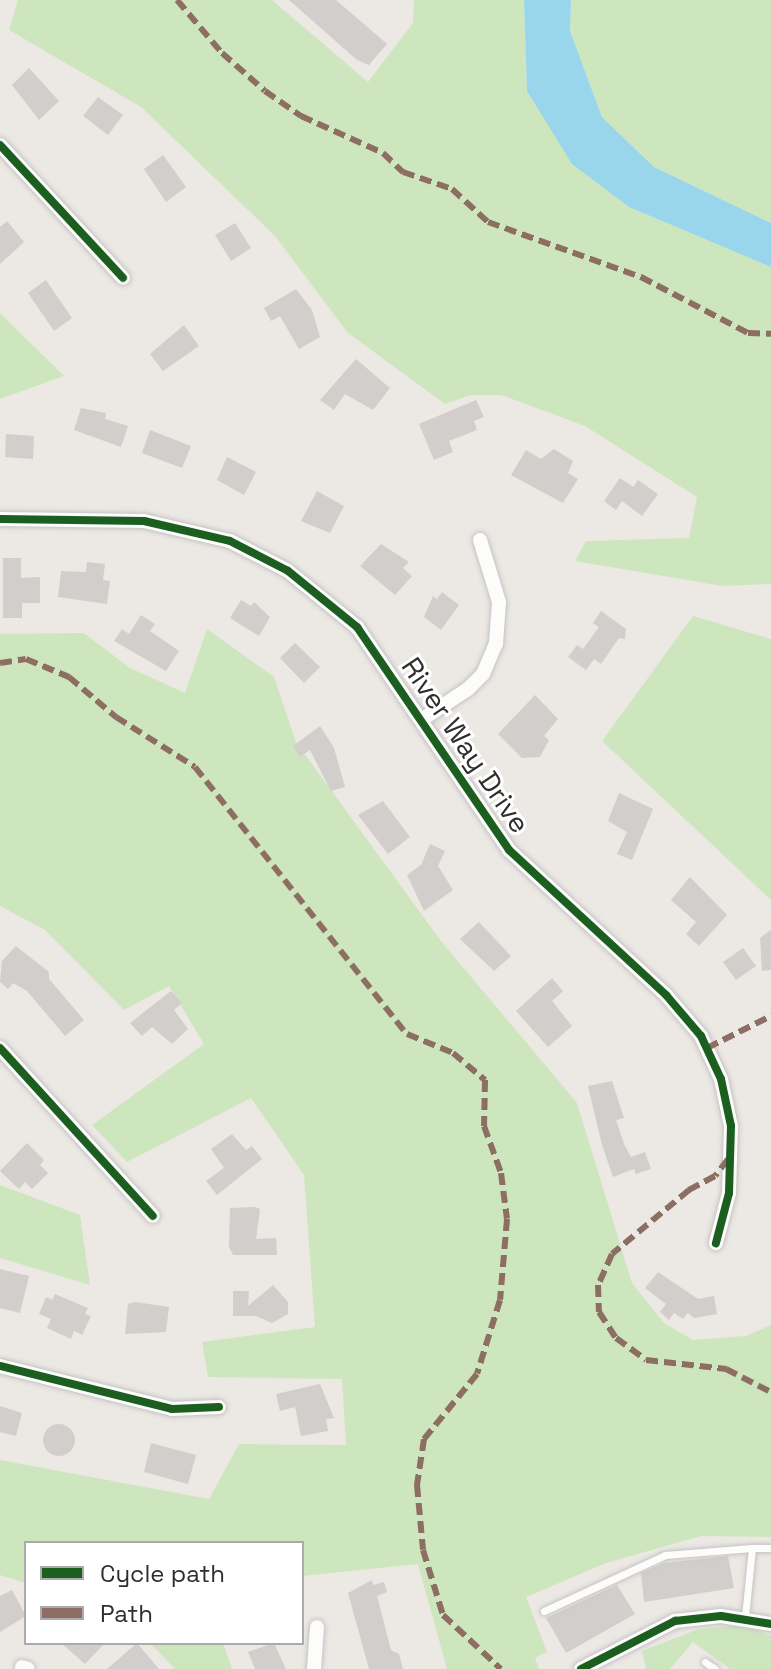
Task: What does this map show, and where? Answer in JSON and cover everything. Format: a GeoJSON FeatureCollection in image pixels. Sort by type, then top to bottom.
{"type":"FeatureCollection","features":[{"type":"Feature","properties":{"kind":"street"},"geometry":{"type":"LineString","coordinates":[[0,145],[123,278]]}},
{"type":"Feature","properties":{"kind":"street","name":"River Way Drive"},"geometry":{"type":"LineString","coordinates":[[0,519],[144,521],[196,531],[252,551],[311,587],[357,627],[421,720],[469,798],[519,862],[666,995],[701,1036],[721,1079],[731,1126],[729,1193],[716,1243]]}},
{"type":"Feature","properties":{"kind":"street"},"geometry":{"type":"LineString","coordinates":[[421,720],[468,689],[490,661],[499,602],[480,540]]}},
{"type":"Feature","properties":{"kind":"street"},"geometry":{"type":"LineString","coordinates":[[0,1048],[153,1216]]}},
{"type":"Feature","properties":{"kind":"street"},"geometry":{"type":"LineString","coordinates":[[0,1366],[172,1409],[219,1407]]}},
{"type":"Feature","properties":{"kind":"street"},"geometry":{"type":"LineString","coordinates":[[581,1669],[675,1621],[745,1617],[771,1624]]}},
{"type":"Feature","properties":{"kind":"street"},"geometry":{"type":"LineString","coordinates":[[314,1669],[317,1627]]}},
{"type":"Feature","properties":{"kind":"street"},"geometry":{"type":"LineString","coordinates":[[607,1655],[617,1669]]}},
{"type":"Feature","properties":{"kind":"lane"},"geometry":{"type":"LineString","coordinates":[[745,1617],[752,1548]]}},
{"type":"Feature","properties":{"kind":"lane"},"geometry":{"type":"LineString","coordinates":[[544,1611],[665,1555],[771,1548]]}},
{"type":"Feature","properties":{"kind":"lane"},"geometry":{"type":"LineString","coordinates":[[705,1662],[715,1669]]}},
{"type":"Feature","properties":{"kind":"green space"},"geometry":{"type":"Polygon","coordinates":[[[18,0],[272,0],[368,82],[413,23],[414,0],[524,0],[527,91],[629,207],[771,267],[771,584],[722,586],[575,561],[586,541],[689,538],[697,497],[585,426],[501,395],[471,395],[445,404],[348,333],[275,236],[141,107],[9,30],[18,0]]]}},
{"type":"Feature","properties":{"kind":"green space"},"geometry":{"type":"Polygon","coordinates":[[[571,0],[771,0],[771,223],[654,167],[602,117],[570,31],[571,0]]]}},
{"type":"Feature","properties":{"kind":"green space"},"geometry":{"type":"Polygon","coordinates":[[[0,313],[64,376],[0,399],[0,313]]]}},
{"type":"Feature","properties":{"kind":"green space"},"geometry":{"type":"Polygon","coordinates":[[[693,616],[771,639],[771,900],[602,741],[693,616]]]}},
{"type":"Feature","properties":{"kind":"green space"},"geometry":{"type":"Polygon","coordinates":[[[207,629],[274,677],[296,742],[441,941],[577,1103],[632,1283],[664,1323],[693,1340],[746,1336],[771,1325],[771,1537],[701,1536],[606,1563],[526,1597],[547,1652],[535,1658],[539,1669],[447,1669],[418,1564],[304,1576],[304,1541],[24,1541],[24,1582],[0,1575],[0,1460],[209,1499],[239,1444],[346,1445],[342,1379],[208,1377],[202,1342],[315,1327],[304,1175],[251,1098],[127,1162],[92,1125],[204,1044],[169,986],[124,1010],[45,930],[0,906],[0,634],[84,633],[130,668],[185,693],[207,629]]]}},
{"type":"Feature","properties":{"kind":"green space"},"geometry":{"type":"Polygon","coordinates":[[[0,1185],[80,1215],[90,1285],[0,1258],[0,1185]]]}},
{"type":"Feature","properties":{"kind":"green space"},"geometry":{"type":"Polygon","coordinates":[[[743,1625],[771,1636],[771,1669],[730,1669],[693,1642],[670,1669],[646,1669],[642,1651],[699,1629],[743,1625]]]}},
{"type":"Feature","properties":{"kind":"green space"},"geometry":{"type":"Polygon","coordinates":[[[152,1645],[224,1645],[232,1669],[175,1669],[152,1645]]]}},
{"type":"Feature","properties":{"kind":"water"},"geometry":{"type":"Polygon","coordinates":[[[524,0],[571,0],[570,31],[602,117],[654,167],[771,223],[771,267],[629,207],[572,164],[527,91],[524,0]]]}},
{"type":"Feature","properties":{"kind":"building"},"geometry":{"type":"Polygon","coordinates":[[[289,0],[336,0],[387,44],[369,65],[357,60],[289,0]]]}},
{"type":"Feature","properties":{"kind":"building"},"geometry":{"type":"Polygon","coordinates":[[[29,68],[59,101],[39,120],[12,85],[29,68]]]}},
{"type":"Feature","properties":{"kind":"building"},"geometry":{"type":"Polygon","coordinates":[[[98,97],[123,115],[108,135],[83,116],[98,97]]]}},
{"type":"Feature","properties":{"kind":"building"},"geometry":{"type":"Polygon","coordinates":[[[163,155],[186,187],[166,202],[144,169],[163,155]]]}},
{"type":"Feature","properties":{"kind":"building"},"geometry":{"type":"Polygon","coordinates":[[[7,221],[24,242],[0,264],[0,227],[7,221]]]}},
{"type":"Feature","properties":{"kind":"building"},"geometry":{"type":"Polygon","coordinates":[[[235,223],[251,248],[231,261],[215,235],[235,223]]]}},
{"type":"Feature","properties":{"kind":"building"},"geometry":{"type":"Polygon","coordinates":[[[46,280],[72,318],[54,331],[28,293],[46,280]]]}},
{"type":"Feature","properties":{"kind":"building"},"geometry":{"type":"Polygon","coordinates":[[[296,289],[312,310],[320,337],[299,349],[280,316],[271,321],[264,308],[296,289]]]}},
{"type":"Feature","properties":{"kind":"building"},"geometry":{"type":"Polygon","coordinates":[[[184,325],[199,346],[163,371],[150,354],[184,325]]]}},
{"type":"Feature","properties":{"kind":"building"},"geometry":{"type":"Polygon","coordinates":[[[356,359],[390,388],[373,410],[345,394],[334,410],[320,400],[356,359]]]}},
{"type":"Feature","properties":{"kind":"building"},"geometry":{"type":"Polygon","coordinates":[[[476,400],[484,417],[474,421],[477,430],[449,441],[453,452],[434,460],[419,424],[476,400]]]}},
{"type":"Feature","properties":{"kind":"building"},"geometry":{"type":"Polygon","coordinates":[[[81,408],[106,413],[105,419],[128,426],[121,447],[74,430],[81,408]]]}},
{"type":"Feature","properties":{"kind":"building"},"geometry":{"type":"Polygon","coordinates":[[[150,430],[191,446],[182,468],[142,453],[150,430]]]}},
{"type":"Feature","properties":{"kind":"building"},"geometry":{"type":"Polygon","coordinates":[[[6,434],[34,436],[33,459],[5,457],[6,434]]]}},
{"type":"Feature","properties":{"kind":"building"},"geometry":{"type":"Polygon","coordinates":[[[554,449],[573,461],[568,473],[578,479],[563,503],[511,475],[526,450],[541,459],[554,449]]]}},
{"type":"Feature","properties":{"kind":"building"},"geometry":{"type":"Polygon","coordinates":[[[227,457],[256,472],[244,495],[217,480],[227,457]]]}},
{"type":"Feature","properties":{"kind":"building"},"geometry":{"type":"Polygon","coordinates":[[[620,478],[633,487],[638,480],[658,494],[642,516],[622,501],[616,510],[604,501],[620,478]]]}},
{"type":"Feature","properties":{"kind":"building"},"geometry":{"type":"Polygon","coordinates":[[[317,491],[344,506],[330,533],[301,521],[317,491]]]}},
{"type":"Feature","properties":{"kind":"building"},"geometry":{"type":"Polygon","coordinates":[[[381,544],[409,562],[403,568],[412,576],[395,595],[360,566],[381,544]]]}},
{"type":"Feature","properties":{"kind":"building"},"geometry":{"type":"Polygon","coordinates":[[[3,558],[21,558],[21,578],[40,577],[40,603],[22,603],[22,618],[3,618],[3,558]]]}},
{"type":"Feature","properties":{"kind":"building"},"geometry":{"type":"Polygon","coordinates":[[[87,562],[105,564],[103,580],[110,581],[107,604],[58,597],[61,571],[86,572],[87,562]]]}},
{"type":"Feature","properties":{"kind":"building"},"geometry":{"type":"Polygon","coordinates":[[[442,592],[459,605],[441,630],[424,617],[433,596],[437,599],[442,592]]]}},
{"type":"Feature","properties":{"kind":"building"},"geometry":{"type":"Polygon","coordinates":[[[241,600],[251,606],[254,602],[270,617],[259,636],[230,618],[241,600]]]}},
{"type":"Feature","properties":{"kind":"building"},"geometry":{"type":"Polygon","coordinates":[[[601,611],[626,629],[625,639],[619,638],[601,664],[594,659],[586,670],[568,657],[577,645],[583,649],[599,627],[593,623],[601,611]]]}},
{"type":"Feature","properties":{"kind":"building"},"geometry":{"type":"Polygon","coordinates":[[[141,615],[155,624],[150,631],[179,651],[166,671],[114,641],[122,629],[129,634],[141,615]]]}},
{"type":"Feature","properties":{"kind":"building"},"geometry":{"type":"Polygon","coordinates":[[[295,643],[320,667],[304,683],[280,658],[295,643]]]}},
{"type":"Feature","properties":{"kind":"building"},"geometry":{"type":"Polygon","coordinates":[[[535,695],[558,719],[544,736],[549,740],[540,757],[522,758],[498,734],[535,695]]]}},
{"type":"Feature","properties":{"kind":"building"},"geometry":{"type":"Polygon","coordinates":[[[320,726],[334,748],[345,787],[331,791],[310,750],[300,757],[293,746],[320,726]]]}},
{"type":"Feature","properties":{"kind":"building"},"geometry":{"type":"Polygon","coordinates":[[[619,793],[653,809],[632,860],[617,854],[627,832],[608,821],[619,793]]]}},
{"type":"Feature","properties":{"kind":"building"},"geometry":{"type":"Polygon","coordinates":[[[383,801],[410,837],[388,854],[358,815],[383,801]]]}},
{"type":"Feature","properties":{"kind":"building"},"geometry":{"type":"Polygon","coordinates":[[[430,844],[445,851],[438,866],[453,890],[424,911],[407,875],[421,865],[430,844]]]}},
{"type":"Feature","properties":{"kind":"building"},"geometry":{"type":"Polygon","coordinates":[[[690,877],[727,915],[699,946],[686,934],[696,922],[671,900],[690,877]]]}},
{"type":"Feature","properties":{"kind":"building"},"geometry":{"type":"Polygon","coordinates":[[[479,922],[511,956],[494,971],[460,939],[479,922]]]}},
{"type":"Feature","properties":{"kind":"building"},"geometry":{"type":"Polygon","coordinates":[[[771,930],[771,970],[762,971],[760,938],[771,930]]]}},
{"type":"Feature","properties":{"kind":"building"},"geometry":{"type":"Polygon","coordinates":[[[16,946],[49,972],[49,979],[84,1020],[65,1036],[27,991],[13,983],[8,989],[0,982],[2,961],[16,946]]]}},
{"type":"Feature","properties":{"kind":"building"},"geometry":{"type":"Polygon","coordinates":[[[743,948],[756,966],[736,980],[723,962],[743,948]]]}},
{"type":"Feature","properties":{"kind":"building"},"geometry":{"type":"Polygon","coordinates":[[[552,978],[563,991],[552,1001],[572,1026],[548,1047],[516,1011],[552,978]]]}},
{"type":"Feature","properties":{"kind":"building"},"geometry":{"type":"Polygon","coordinates":[[[171,991],[182,1003],[174,1010],[188,1029],[172,1044],[152,1027],[142,1036],[130,1023],[171,991]]]}},
{"type":"Feature","properties":{"kind":"building"},"geometry":{"type":"Polygon","coordinates":[[[612,1081],[624,1118],[616,1120],[624,1144],[631,1157],[645,1152],[651,1169],[636,1174],[634,1169],[613,1177],[588,1086],[612,1081]]]}},
{"type":"Feature","properties":{"kind":"building"},"geometry":{"type":"Polygon","coordinates":[[[232,1134],[246,1150],[252,1146],[262,1159],[217,1195],[206,1181],[224,1168],[211,1149],[232,1134]]]}},
{"type":"Feature","properties":{"kind":"building"},"geometry":{"type":"Polygon","coordinates":[[[27,1143],[44,1160],[40,1165],[48,1173],[32,1189],[25,1182],[19,1189],[0,1171],[27,1143]]]}},
{"type":"Feature","properties":{"kind":"building"},"geometry":{"type":"Polygon","coordinates":[[[230,1208],[260,1209],[256,1239],[276,1238],[277,1255],[233,1255],[229,1247],[230,1208]]]}},
{"type":"Feature","properties":{"kind":"building"},"geometry":{"type":"Polygon","coordinates":[[[0,1269],[29,1276],[20,1313],[0,1308],[0,1269]]]}},
{"type":"Feature","properties":{"kind":"building"},"geometry":{"type":"Polygon","coordinates":[[[658,1272],[698,1299],[714,1296],[717,1314],[694,1318],[688,1313],[683,1319],[674,1313],[669,1320],[660,1312],[666,1304],[645,1288],[658,1272]]]}},
{"type":"Feature","properties":{"kind":"building"},"geometry":{"type":"Polygon","coordinates":[[[273,1285],[288,1302],[288,1314],[272,1323],[256,1316],[233,1316],[233,1291],[249,1291],[248,1306],[273,1285]]]}},
{"type":"Feature","properties":{"kind":"building"},"geometry":{"type":"Polygon","coordinates":[[[55,1294],[88,1308],[85,1314],[91,1316],[82,1335],[74,1331],[71,1339],[47,1328],[51,1319],[39,1314],[46,1297],[52,1300],[55,1294]]]}},
{"type":"Feature","properties":{"kind":"building"},"geometry":{"type":"Polygon","coordinates":[[[135,1302],[169,1307],[166,1332],[125,1334],[128,1304],[135,1302]]]}},
{"type":"Feature","properties":{"kind":"building"},"geometry":{"type":"Polygon","coordinates":[[[320,1384],[334,1418],[326,1419],[328,1431],[301,1436],[295,1407],[280,1411],[276,1394],[320,1384]]]}},
{"type":"Feature","properties":{"kind":"building"},"geometry":{"type":"Polygon","coordinates":[[[0,1406],[22,1413],[16,1436],[0,1432],[0,1406]]]}},
{"type":"Feature","properties":{"kind":"building"},"geometry":{"type":"Polygon","coordinates":[[[59,1424],[70,1429],[75,1440],[70,1451],[59,1456],[48,1451],[43,1440],[48,1429],[59,1424]]]}},
{"type":"Feature","properties":{"kind":"building"},"geometry":{"type":"Polygon","coordinates":[[[151,1443],[196,1455],[188,1484],[144,1472],[151,1443]]]}},
{"type":"Feature","properties":{"kind":"building"},"geometry":{"type":"Polygon","coordinates":[[[728,1556],[734,1588],[644,1602],[641,1573],[664,1563],[728,1556]]]}},
{"type":"Feature","properties":{"kind":"building"},"geometry":{"type":"Polygon","coordinates":[[[372,1580],[373,1585],[384,1582],[387,1592],[377,1596],[391,1650],[399,1654],[403,1669],[369,1669],[348,1593],[372,1580]]]}},
{"type":"Feature","properties":{"kind":"building"},"geometry":{"type":"Polygon","coordinates":[[[617,1585],[635,1614],[566,1653],[546,1618],[617,1585]]]}},
{"type":"Feature","properties":{"kind":"building"},"geometry":{"type":"Polygon","coordinates":[[[12,1590],[24,1617],[0,1632],[0,1596],[12,1590]]]}},
{"type":"Feature","properties":{"kind":"building"},"geometry":{"type":"Polygon","coordinates":[[[63,1645],[103,1645],[85,1664],[63,1645]]]}},
{"type":"Feature","properties":{"kind":"building"},"geometry":{"type":"Polygon","coordinates":[[[135,1645],[139,1645],[159,1669],[107,1669],[135,1645]]]}},
{"type":"Feature","properties":{"kind":"building"},"geometry":{"type":"Polygon","coordinates":[[[275,1645],[286,1669],[255,1669],[248,1652],[275,1645]]]}},
{"type":"Feature","properties":{"kind":"marked path"},"geometry":{"type":"LineString","coordinates":[[177,0],[222,53],[265,91],[301,116],[383,153],[403,172],[452,189],[488,222],[641,277],[748,333],[771,334]]}},
{"type":"Feature","properties":{"kind":"marked path"},"geometry":{"type":"LineString","coordinates":[[0,663],[26,659],[69,677],[116,717],[195,767],[407,1034],[453,1053],[485,1080],[484,1126],[501,1173],[507,1219],[500,1300],[477,1374],[424,1439],[417,1485],[423,1550],[443,1615],[501,1669]]}},
{"type":"Feature","properties":{"kind":"marked path"},"geometry":{"type":"LineString","coordinates":[[707,1048],[771,1016]]}},
{"type":"Feature","properties":{"kind":"marked path"},"geometry":{"type":"LineString","coordinates":[[728,1159],[715,1176],[689,1190],[612,1254],[598,1285],[599,1312],[616,1338],[646,1360],[726,1369],[771,1392]]}},
{"type":"Feature","properties":{"kind":"cycle path"},"geometry":{"type":"LineString","coordinates":[[0,145],[123,278]]}},
{"type":"Feature","properties":{"kind":"cycle path"},"geometry":{"type":"LineString","coordinates":[[0,519],[144,521],[230,541],[288,571],[357,627],[509,850],[666,995],[701,1036],[721,1079],[731,1126],[729,1193],[716,1243]]}},
{"type":"Feature","properties":{"kind":"cycle path"},"geometry":{"type":"LineString","coordinates":[[0,1048],[153,1216]]}},
{"type":"Feature","properties":{"kind":"cycle path"},"geometry":{"type":"LineString","coordinates":[[0,1366],[172,1409],[219,1407]]}},
{"type":"Feature","properties":{"kind":"cycle path"},"geometry":{"type":"LineString","coordinates":[[581,1669],[675,1621],[721,1616],[771,1624]]}}]}
